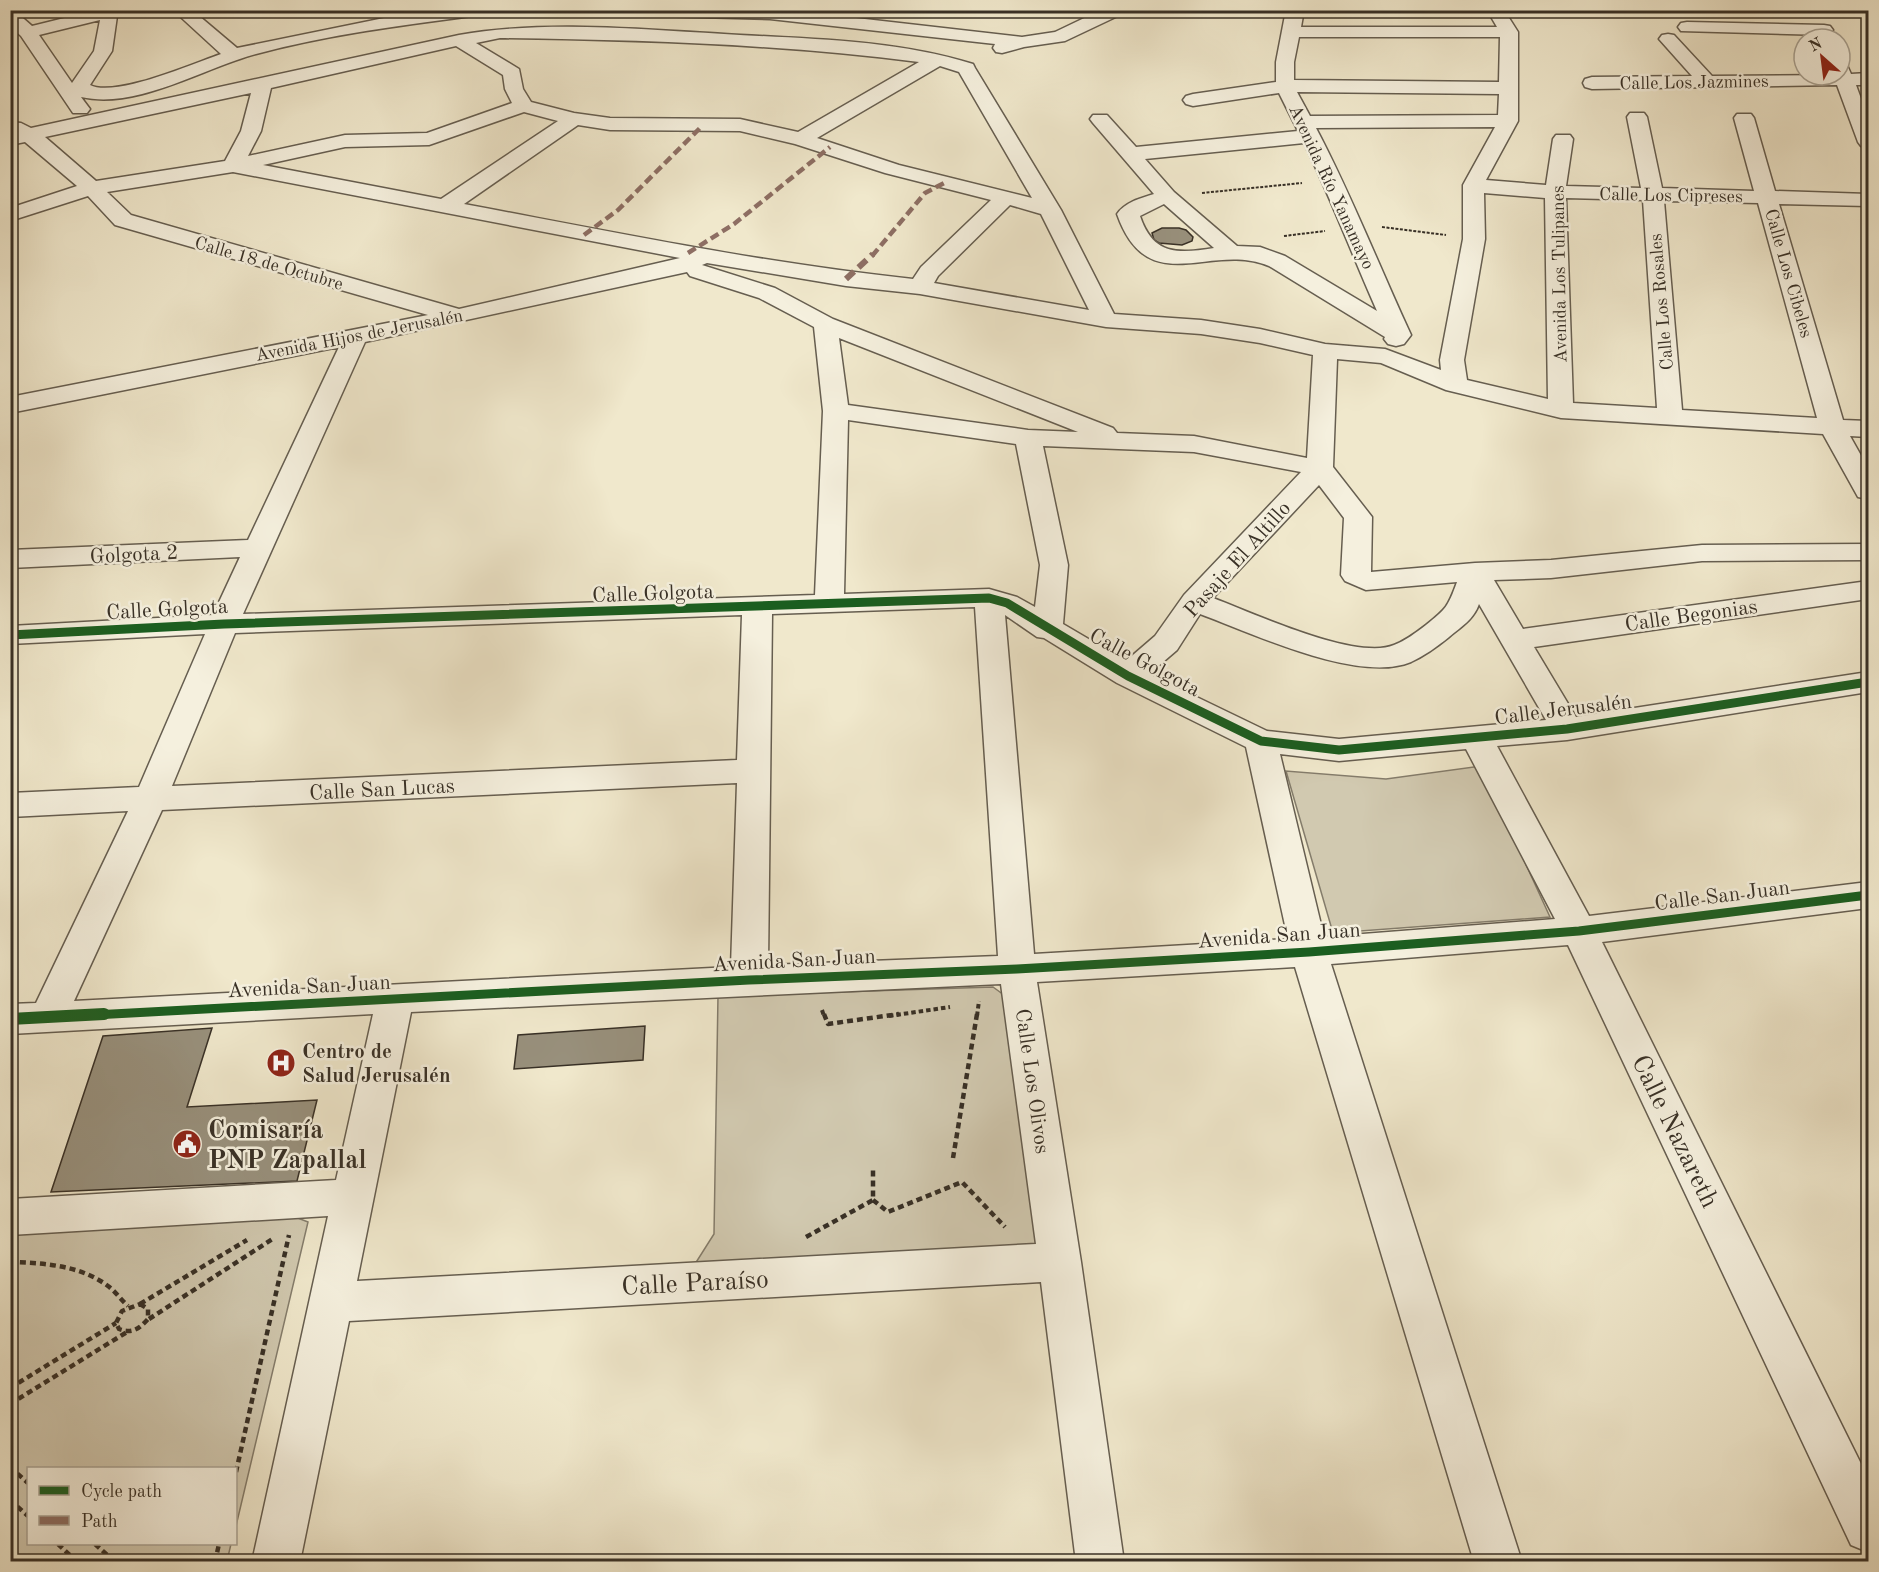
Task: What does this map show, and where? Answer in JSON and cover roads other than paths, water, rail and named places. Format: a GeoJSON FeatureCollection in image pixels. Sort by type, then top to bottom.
{"type":"FeatureCollection","features":[{"type":"Feature","properties":{"kind":"street"},"geometry":{"type":"LineString","coordinates":[[181,10],[234,55]]}},
{"type":"Feature","properties":{"kind":"street"},"geometry":{"type":"LineString","coordinates":[[363,10],[381,23]]}},
{"type":"Feature","properties":{"kind":"street"},"geometry":{"type":"LineString","coordinates":[[28,32],[114,12],[101,58],[80,85],[87,92],[115,94],[159,82],[234,55],[283,42],[381,23],[480,10]]}},
{"type":"Feature","properties":{"kind":"street"},"geometry":{"type":"LineString","coordinates":[[618,10],[770,14],[1022,42],[1059,37],[1116,10]]}},
{"type":"Feature","properties":{"kind":"street"},"geometry":{"type":"LineString","coordinates":[[902,10],[928,24]]}},
{"type":"Feature","properties":{"kind":"street","name":"Avenida Río Yanamayo"},"geometry":{"type":"LineString","coordinates":[[1295,10],[1285,62],[1286,87],[1333,181],[1392,346]]}},
{"type":"Feature","properties":{"kind":"street"},"geometry":{"type":"LineString","coordinates":[[1455,385],[1452,360],[1474,239],[1473,185],[1508,121],[1509,32],[1495,10]]}},
{"type":"Feature","properties":{"kind":"street"},"geometry":{"type":"LineString","coordinates":[[1812,10],[1821,27]]}},
{"type":"Feature","properties":{"kind":"street"},"geometry":{"type":"LineString","coordinates":[[10,16],[28,32],[80,109]]}},
{"type":"Feature","properties":{"kind":"street"},"geometry":{"type":"LineString","coordinates":[[221,93],[246,67],[338,43],[466,21],[510,16]]}},
{"type":"Feature","properties":{"kind":"street"},"geometry":{"type":"LineString","coordinates":[[1687,27],[1792,33]]}},
{"type":"Feature","properties":{"kind":"street"},"geometry":{"type":"LineString","coordinates":[[1290,32],[1509,32]]}},
{"type":"Feature","properties":{"kind":"street"},"geometry":{"type":"LineString","coordinates":[[16,133],[221,93],[500,33],[640,35],[837,46],[938,59],[978,60],[1022,42]]}},
{"type":"Feature","properties":{"kind":"street"},"geometry":{"type":"LineString","coordinates":[[1668,39],[1707,81]]}},
{"type":"Feature","properties":{"kind":"street"},"geometry":{"type":"LineString","coordinates":[[459,40],[512,73],[514,89],[524,106]]}},
{"type":"Feature","properties":{"kind":"street"},"geometry":{"type":"LineString","coordinates":[[801,139],[938,59]]}},
{"type":"Feature","properties":{"kind":"street"},"geometry":{"type":"LineString","coordinates":[[978,60],[1106,320]]}},
{"type":"Feature","properties":{"kind":"street","name":"Calle Los Jazmines"},"geometry":{"type":"LineString","coordinates":[[1852,76],[1869,79]]}},
{"type":"Feature","properties":{"kind":"street","name":"Calle Los Jazmines"},"geometry":{"type":"LineString","coordinates":[[1592,83],[1792,77]]}},
{"type":"Feature","properties":{"kind":"street"},"geometry":{"type":"LineString","coordinates":[[233,166],[251,131],[263,84]]}},
{"type":"Feature","properties":{"kind":"street"},"geometry":{"type":"LineString","coordinates":[[1193,100],[1286,87],[1509,88]]}},
{"type":"Feature","properties":{"kind":"street"},"geometry":{"type":"LineString","coordinates":[[1847,87],[1869,141]]}},
{"type":"Feature","properties":{"kind":"street"},"geometry":{"type":"LineString","coordinates":[[10,215],[92,188],[233,166],[345,141],[429,139],[524,106],[574,119],[610,124],[740,125],[801,139],[892,169],[1006,196],[1050,210]]}},
{"type":"Feature","properties":{"kind":"street","name":"Calle Los Rosales"},"geometry":{"type":"LineString","coordinates":[[1637,117],[1653,196],[1670,417]]}},
{"type":"Feature","properties":{"kind":"street"},"geometry":{"type":"LineString","coordinates":[[1100,118],[1167,196],[1231,252]]}},
{"type":"Feature","properties":{"kind":"street","name":"Calle Los Cibeles"},"geometry":{"type":"LineString","coordinates":[[1744,118],[1832,427],[1869,491]]}},
{"type":"Feature","properties":{"kind":"street"},"geometry":{"type":"LineString","coordinates":[[446,207],[574,119]]}},
{"type":"Feature","properties":{"kind":"street"},"geometry":{"type":"LineString","coordinates":[[1130,154],[1307,129],[1508,121]]}},
{"type":"Feature","properties":{"kind":"street","name":"Calle 18 de Octubre"},"geometry":{"type":"LineString","coordinates":[[16,133],[92,188],[123,220],[458,316]]}},
{"type":"Feature","properties":{"kind":"street","name":"Avenida Los Tulipanes"},"geometry":{"type":"LineString","coordinates":[[1561,410],[1554,192],[1563,139]]}},
{"type":"Feature","properties":{"kind":"street"},"geometry":{"type":"LineString","coordinates":[[233,166],[584,235],[846,279],[920,287],[1106,320],[1201,327],[1260,336],[1325,351],[1392,346]]}},
{"type":"Feature","properties":{"kind":"street","name":"Calle Los Cipreses"},"geometry":{"type":"LineString","coordinates":[[1473,185],[1554,192],[1653,196],[1869,201]]}},
{"type":"Feature","properties":{"kind":"street"},"geometry":{"type":"LineString","coordinates":[[920,287],[929,272],[1006,196]]}},
{"type":"Feature","properties":{"kind":"street"},"geometry":{"type":"LineString","coordinates":[[1167,196],[1144,204],[1128,214],[1138,238],[1151,250],[1171,259],[1231,252],[1260,254],[1276,261],[1392,346],[1455,385],[1561,410],[1869,429]]}},
{"type":"Feature","properties":{"kind":"street","name":"Avenida Hijos de Jerusalén"},"geometry":{"type":"LineString","coordinates":[[10,405],[458,316],[682,266],[705,255]]}},
{"type":"Feature","properties":{"kind":"street"},"geometry":{"type":"LineString","coordinates":[[682,266],[767,293],[825,324],[1129,443]]}},
{"type":"Feature","properties":{"kind":"street"},"geometry":{"type":"LineString","coordinates":[[825,324],[836,411],[829,604]]}},
{"type":"Feature","properties":{"kind":"street"},"geometry":{"type":"LineString","coordinates":[[48,1017],[150,800],[224,624],[356,336]]}},
{"type":"Feature","properties":{"kind":"street"},"geometry":{"type":"LineString","coordinates":[[1325,351],[1320,468],[1358,517],[1355,575],[1366,581],[1475,572],[1551,569],[1702,553],[1869,552]]}},
{"type":"Feature","properties":{"kind":"street"},"geometry":{"type":"LineString","coordinates":[[836,411],[1028,438],[1194,444],[1320,468]]}},
{"type":"Feature","properties":{"kind":"street"},"geometry":{"type":"LineString","coordinates":[[1028,438],[1054,565],[1048,630]]}},
{"type":"Feature","properties":{"kind":"street","name":"Pasaje El Altillo"},"geometry":{"type":"LineString","coordinates":[[1128,676],[1167,643],[1194,601],[1320,468]]}},
{"type":"Feature","properties":{"kind":"street","name":"Golgota 2"},"geometry":{"type":"LineString","coordinates":[[10,559],[258,548]]}},
{"type":"Feature","properties":{"kind":"street"},"geometry":{"type":"LineString","coordinates":[[1194,601],[1317,647],[1363,658],[1400,656],[1431,636],[1462,611],[1475,572]]}},
{"type":"Feature","properties":{"kind":"street"},"geometry":{"type":"LineString","coordinates":[[1475,572],[1567,729]]}},
{"type":"Feature","properties":{"kind":"street","name":"Calle Begonias"},"geometry":{"type":"LineString","coordinates":[[1514,640],[1869,590]]}},
{"type":"Feature","properties":{"kind":"street","name":"Calle Golgota"},"geometry":{"type":"LineString","coordinates":[[10,635],[224,624],[989,598],[1007,603],[1048,630],[1128,676],[1261,741]]}},
{"type":"Feature","properties":{"kind":"street","name":"Calle Los Olivos"},"geometry":{"type":"LineString","coordinates":[[989,598],[1040,1263],[1100,1562]]}},
{"type":"Feature","properties":{"kind":"street"},"geometry":{"type":"LineString","coordinates":[[749,980],[757,607]]}},
{"type":"Feature","properties":{"kind":"street","name":"Calle Jerusalén"},"geometry":{"type":"LineString","coordinates":[[1261,741],[1339,750],[1567,729],[1869,682]]}},
{"type":"Feature","properties":{"kind":"street","name":"Calle Nazareth"},"geometry":{"type":"LineString","coordinates":[[1476,737],[1579,931],[1869,1528]]}},
{"type":"Feature","properties":{"kind":"street"},"geometry":{"type":"LineString","coordinates":[[1261,741],[1309,952],[1498,1562]]}},
{"type":"Feature","properties":{"kind":"street","name":"Calle San Lucas"},"geometry":{"type":"LineString","coordinates":[[10,805],[753,771]]}},
{"type":"Feature","properties":{"kind":"street","name":"Calle San Juan"},"geometry":{"type":"LineString","coordinates":[[1579,931],[1869,895]]}},
{"type":"Feature","properties":{"kind":"street","name":"Avenida San Juan"},"geometry":{"type":"LineString","coordinates":[[10,1019],[749,980],[1017,969],[1309,952],[1579,931]]}},
{"type":"Feature","properties":{"kind":"street"},"geometry":{"type":"LineString","coordinates":[[276,1562],[395,1000]]}},
{"type":"Feature","properties":{"kind":"street"},"geometry":{"type":"LineString","coordinates":[[10,1217],[353,1197]]}},
{"type":"Feature","properties":{"kind":"street","name":"Calle Paraíso"},"geometry":{"type":"LineString","coordinates":[[330,1302],[1040,1263]]}},
{"type":"Feature","properties":{"kind":"place","name":"Centro de Salud Jerusalén"},"geometry":{"type":"Point","coordinates":[281,1063]}},
{"type":"Feature","properties":{"kind":"place","name":"Comisaría PNP Zapallal"},"geometry":{"type":"Point","coordinates":[187,1144]}}]}
